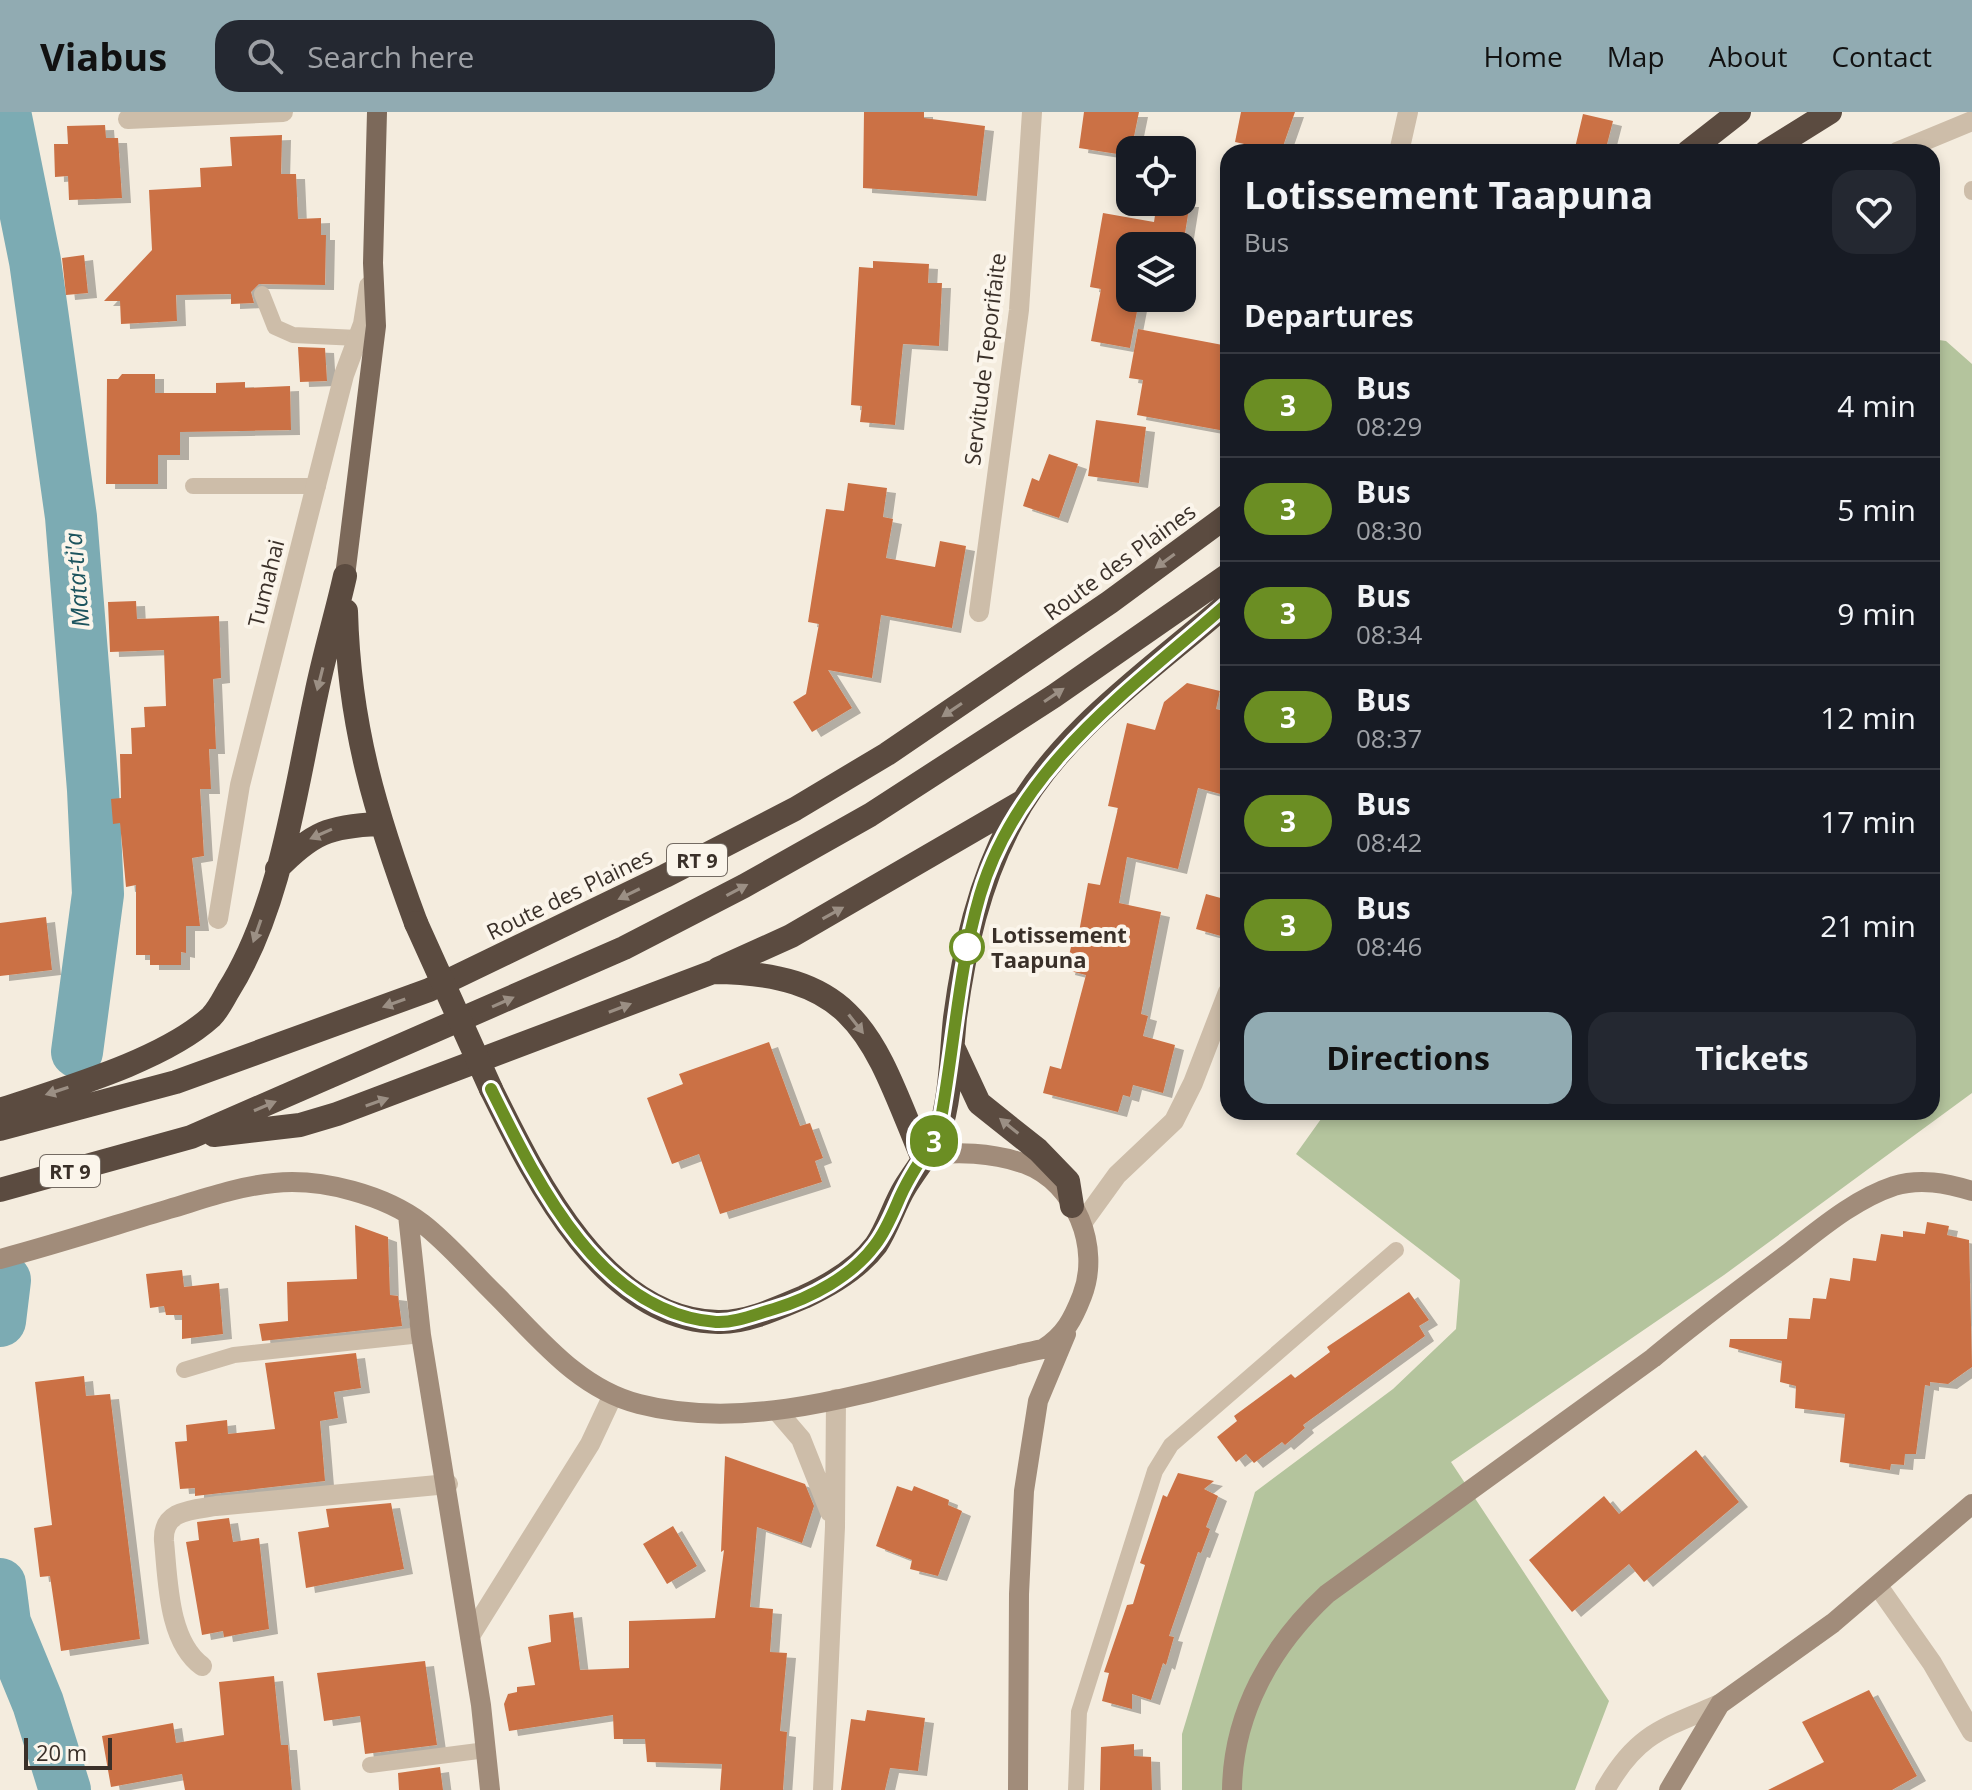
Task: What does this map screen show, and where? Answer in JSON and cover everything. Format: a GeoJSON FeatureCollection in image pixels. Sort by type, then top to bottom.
{"type":"FeatureCollection","features":[{"type":"Feature","properties":{"kind":"highway"},"geometry":{"type":"LineString","coordinates":[[1698,144],[1739,112]]}},
{"type":"Feature","properties":{"kind":"highway"},"geometry":{"type":"LineString","coordinates":[[1780,144],[1830,112]]}},
{"type":"Feature","properties":{"kind":"highway","name":"Route des Plaines"},"geometry":{"type":"LineString","coordinates":[[0,1129],[176,1082],[429,990],[717,849],[887,754],[1110,602],[1220,521]]}},
{"type":"Feature","properties":{"kind":"highway"},"geometry":{"type":"LineString","coordinates":[[345,576],[347,658],[365,769],[379,824],[416,923],[528,1163],[572,1233],[640,1295],[666,1310],[719,1322],[780,1307],[835,1282],[875,1246],[922,1157],[938,1135],[958,995],[981,894],[993,857],[1025,800],[1046,770],[1075,738],[1220,610]]}},
{"type":"Feature","properties":{"kind":"highway"},"geometry":{"type":"LineString","coordinates":[[0,1110],[114,1072],[189,1033],[213,1015],[245,964],[275,871],[297,794],[316,694],[345,576]]}},
{"type":"Feature","properties":{"kind":"highway","name":"RT 9"},"geometry":{"type":"LineString","coordinates":[[0,1190],[191,1137],[610,955],[744,886],[870,815],[1054,696],[1220,581]]}},
{"type":"Feature","properties":{"kind":"highway"},"geometry":{"type":"LineString","coordinates":[[191,1137],[300,1125],[352,1110],[713,972],[791,936],[1025,800]]}},
{"type":"Feature","properties":{"kind":"highway"},"geometry":{"type":"LineString","coordinates":[[275,871],[316,834],[341,826],[379,824]]}},
{"type":"Feature","properties":{"kind":"highway"},"geometry":{"type":"LineString","coordinates":[[713,972],[780,976],[841,1005],[879,1053],[922,1157]]}},
{"type":"Feature","properties":{"kind":"highway"},"geometry":{"type":"LineString","coordinates":[[952,1045],[979,1103],[1038,1150],[1068,1181],[1077,1214]]}},
{"type":"Feature","properties":{"kind":"main road"},"geometry":{"type":"LineString","coordinates":[[345,576],[376,326],[373,263],[377,112]]}},
{"type":"Feature","properties":{"kind":"main road"},"geometry":{"type":"LineString","coordinates":[[922,1157],[945,1153],[1028,1165],[1051,1181],[1077,1214],[1091,1259],[1090,1277],[1038,1401],[1024,1491],[1019,1594],[1018,1790]]}},
{"type":"Feature","properties":{"kind":"main road"},"geometry":{"type":"LineString","coordinates":[[1232,1790],[1232,1758],[1257,1686],[1288,1633],[1327,1594],[1653,1358],[1701,1318],[1838,1216],[1893,1186],[1920,1182],[1947,1183],[1972,1191]]}},
{"type":"Feature","properties":{"kind":"main road"},"geometry":{"type":"LineString","coordinates":[[0,1259],[215,1195],[275,1183],[316,1184],[352,1191],[423,1224],[555,1355],[597,1389],[612,1397],[643,1405],[713,1415],[777,1411],[1043,1349],[1069,1326]]}},
{"type":"Feature","properties":{"kind":"main road"},"geometry":{"type":"LineString","coordinates":[[408,1215],[421,1335],[448,1484],[490,1790]]}},
{"type":"Feature","properties":{"kind":"main road"},"geometry":{"type":"LineString","coordinates":[[1669,1790],[1720,1704],[1878,1586],[1972,1504]]}},
{"type":"Feature","properties":{"kind":"street"},"geometry":{"type":"LineString","coordinates":[[128,119],[283,112]]}},
{"type":"Feature","properties":{"kind":"street","name":"Servitude Teporifaite"},"geometry":{"type":"LineString","coordinates":[[979,612],[1019,310],[1032,112]]}},
{"type":"Feature","properties":{"kind":"street"},"geometry":{"type":"LineString","coordinates":[[1401,144],[1408,112]]}},
{"type":"Feature","properties":{"kind":"street"},"geometry":{"type":"LineString","coordinates":[[1916,144],[1972,121]]}},
{"type":"Feature","properties":{"kind":"street","name":"Tumahai"},"geometry":{"type":"LineString","coordinates":[[218,919],[240,785],[284,602],[318,486],[344,375],[358,338],[373,263]]}},
{"type":"Feature","properties":{"kind":"street"},"geometry":{"type":"LineString","coordinates":[[1077,1214],[1174,1121],[1193,1083],[1220,1013]]}},
{"type":"Feature","properties":{"kind":"street"},"geometry":{"type":"LineString","coordinates":[[470,1636],[590,1444],[612,1397]]}},
{"type":"Feature","properties":{"kind":"street"},"geometry":{"type":"LineString","coordinates":[[823,1790],[835,1527],[836,1399]]}},
{"type":"Feature","properties":{"kind":"street"},"geometry":{"type":"LineString","coordinates":[[777,1411],[801,1439],[815,1467],[835,1527]]}},
{"type":"Feature","properties":{"kind":"street"},"geometry":{"type":"LineString","coordinates":[[202,1666],[188,1656],[180,1641],[164,1541],[163,1529],[169,1519],[183,1511],[216,1506],[448,1484]]}},
{"type":"Feature","properties":{"kind":"street"},"geometry":{"type":"LineString","coordinates":[[1878,1586],[1932,1663],[1972,1732]]}},
{"type":"Feature","properties":{"kind":"street"},"geometry":{"type":"LineString","coordinates":[[1605,1790],[1624,1757],[1649,1735],[1720,1704]]}},
{"type":"Feature","properties":{"kind":"lane"},"geometry":{"type":"LineString","coordinates":[[262,294],[275,327],[293,335],[358,338]]}},
{"type":"Feature","properties":{"kind":"lane"},"geometry":{"type":"LineString","coordinates":[[193,486],[318,486]]}},
{"type":"Feature","properties":{"kind":"lane"},"geometry":{"type":"LineString","coordinates":[[1076,1790],[1079,1712],[1155,1471],[1171,1445],[1396,1250]]}},
{"type":"Feature","properties":{"kind":"lane"},"geometry":{"type":"LineString","coordinates":[[184,1370],[248,1353],[421,1335]]}},
{"type":"Feature","properties":{"kind":"lane"},"geometry":{"type":"LineString","coordinates":[[370,1765],[486,1750]]}},
{"type":"Feature","properties":{"kind":"green space"},"geometry":{"type":"Polygon","coordinates":[[[1940,340],[1946,341],[1972,364],[1972,1093],[1940,1116],[1940,340]]]}},
{"type":"Feature","properties":{"kind":"green space"},"geometry":{"type":"Polygon","coordinates":[[[1320,1120],[1935,1120],[1724,1275],[1451,1462],[1609,1701],[1575,1790],[1182,1790],[1182,1734],[1255,1492],[1393,1389],[1456,1329],[1460,1280],[1296,1154],[1320,1120]]]}},
{"type":"Feature","properties":{"kind":"building"},"geometry":{"type":"Polygon","coordinates":[[[864,112],[924,112],[924,118],[985,126],[977,196],[863,188],[864,112]]]}},
{"type":"Feature","properties":{"kind":"building"},"geometry":{"type":"Polygon","coordinates":[[[1084,112],[1139,112],[1134,136],[1116,136],[1116,154],[1079,148],[1084,112]]]}},
{"type":"Feature","properties":{"kind":"building"},"geometry":{"type":"Polygon","coordinates":[[[1241,112],[1295,112],[1284,144],[1235,142],[1241,112]]]}},
{"type":"Feature","properties":{"kind":"building"},"geometry":{"type":"Polygon","coordinates":[[[1583,114],[1613,121],[1607,144],[1576,144],[1583,114]]]}},
{"type":"Feature","properties":{"kind":"building"},"geometry":{"type":"Polygon","coordinates":[[[105,125],[106,138],[118,138],[122,198],[69,200],[68,176],[55,177],[54,144],[68,144],[67,126],[105,125]]]}},
{"type":"Feature","properties":{"kind":"building"},"geometry":{"type":"Polygon","coordinates":[[[282,135],[281,174],[296,174],[298,219],[321,218],[321,235],[326,235],[325,285],[259,284],[251,292],[254,303],[231,304],[231,294],[176,295],[177,321],[121,324],[120,301],[104,301],[152,250],[149,190],[201,187],[200,168],[232,166],[230,137],[282,135]]]}},
{"type":"Feature","properties":{"kind":"building"},"geometry":{"type":"Polygon","coordinates":[[[1103,213],[1154,222],[1155,216],[1188,216],[1185,232],[1116,232],[1116,312],[1137,312],[1130,348],[1091,341],[1101,289],[1090,287],[1103,213]]]}},
{"type":"Feature","properties":{"kind":"building"},"geometry":{"type":"Polygon","coordinates":[[[84,255],[88,293],[66,295],[62,258],[84,255]]]}},
{"type":"Feature","properties":{"kind":"building"},"geometry":{"type":"Polygon","coordinates":[[[873,261],[929,264],[928,283],[942,283],[939,346],[903,344],[895,425],[860,422],[862,406],[851,405],[859,267],[873,268],[873,261]]]}},
{"type":"Feature","properties":{"kind":"building"},"geometry":{"type":"Polygon","coordinates":[[[1138,329],[1220,344],[1220,430],[1137,415],[1143,380],[1129,378],[1138,329]]]}},
{"type":"Feature","properties":{"kind":"building"},"geometry":{"type":"Polygon","coordinates":[[[298,347],[325,348],[327,381],[300,382],[298,347]]]}},
{"type":"Feature","properties":{"kind":"building"},"geometry":{"type":"Polygon","coordinates":[[[122,374],[155,374],[155,393],[216,393],[216,383],[245,382],[245,388],[290,386],[291,430],[180,432],[180,455],[158,455],[158,484],[106,484],[107,379],[118,379],[122,374]]]}},
{"type":"Feature","properties":{"kind":"building"},"geometry":{"type":"Polygon","coordinates":[[[1096,420],[1146,427],[1139,483],[1088,476],[1096,420]]]}},
{"type":"Feature","properties":{"kind":"building"},"geometry":{"type":"Polygon","coordinates":[[[1049,454],[1078,464],[1059,518],[1023,506],[1032,478],[1039,481],[1049,454]]]}},
{"type":"Feature","properties":{"kind":"building"},"geometry":{"type":"Polygon","coordinates":[[[848,483],[887,488],[883,517],[893,519],[886,558],[935,567],[940,541],[966,546],[952,628],[881,615],[872,678],[828,670],[852,708],[812,732],[793,702],[806,694],[819,624],[808,622],[826,509],[844,511],[848,483]]]}},
{"type":"Feature","properties":{"kind":"building"},"geometry":{"type":"Polygon","coordinates":[[[136,601],[137,619],[219,616],[221,678],[213,679],[216,749],[209,749],[211,789],[200,789],[204,856],[192,858],[200,926],[186,926],[186,953],[181,952],[181,965],[150,965],[150,955],[136,955],[136,885],[126,887],[120,823],[113,824],[111,799],[121,798],[120,754],[132,754],[131,728],[145,727],[144,707],[166,706],[164,650],[110,652],[108,602],[136,601]]]}},
{"type":"Feature","properties":{"kind":"building"},"geometry":{"type":"Polygon","coordinates":[[[1187,683],[1220,691],[1216,709],[1220,710],[1220,794],[1198,788],[1178,869],[1127,857],[1119,903],[1161,912],[1141,1014],[1148,1016],[1143,1036],[1175,1045],[1163,1093],[1133,1085],[1130,1097],[1123,1095],[1118,1112],[1043,1093],[1050,1066],[1061,1069],[1086,975],[1066,970],[1072,942],[1077,943],[1088,883],[1100,885],[1118,808],[1108,806],[1127,723],[1155,730],[1164,702],[1187,683]]]}},
{"type":"Feature","properties":{"kind":"building"},"geometry":{"type":"Polygon","coordinates":[[[1206,894],[1220,898],[1220,936],[1196,929],[1206,894]]]}},
{"type":"Feature","properties":{"kind":"building"},"geometry":{"type":"Polygon","coordinates":[[[46,917],[52,970],[0,976],[0,923],[46,917]]]}},
{"type":"Feature","properties":{"kind":"building"},"geometry":{"type":"Polygon","coordinates":[[[769,1042],[800,1126],[810,1123],[823,1158],[815,1161],[822,1182],[720,1214],[699,1154],[672,1164],[647,1098],[683,1084],[679,1074],[769,1042]]]}},
{"type":"Feature","properties":{"kind":"building"},"geometry":{"type":"Polygon","coordinates":[[[1927,1222],[1949,1226],[1947,1235],[1969,1240],[1972,1367],[1948,1384],[1930,1382],[1930,1386],[1925,1385],[1916,1454],[1905,1454],[1904,1465],[1891,1464],[1890,1470],[1840,1462],[1845,1414],[1795,1408],[1796,1386],[1780,1382],[1782,1361],[1729,1347],[1730,1339],[1787,1339],[1789,1318],[1810,1319],[1813,1298],[1826,1299],[1830,1278],[1850,1281],[1853,1258],[1876,1261],[1881,1234],[1903,1237],[1903,1231],[1925,1234],[1927,1222]]]}},
{"type":"Feature","properties":{"kind":"building"},"geometry":{"type":"Polygon","coordinates":[[[355,1225],[388,1237],[390,1295],[398,1296],[402,1326],[262,1341],[259,1324],[288,1321],[287,1282],[357,1279],[355,1225]]]}},
{"type":"Feature","properties":{"kind":"building"},"geometry":{"type":"Polygon","coordinates":[[[182,1270],[184,1287],[219,1283],[223,1334],[182,1339],[182,1315],[166,1315],[164,1306],[150,1308],[146,1274],[182,1270]]]}},
{"type":"Feature","properties":{"kind":"building"},"geometry":{"type":"Polygon","coordinates":[[[1409,1292],[1429,1320],[1419,1326],[1425,1336],[1303,1425],[1305,1428],[1285,1445],[1282,1442],[1254,1463],[1246,1454],[1236,1462],[1217,1437],[1237,1421],[1234,1416],[1291,1374],[1295,1378],[1330,1352],[1327,1347],[1409,1292]]]}},
{"type":"Feature","properties":{"kind":"building"},"geometry":{"type":"Polygon","coordinates":[[[356,1353],[361,1388],[334,1392],[338,1418],[320,1421],[325,1481],[195,1496],[195,1488],[180,1489],[175,1442],[187,1441],[186,1425],[227,1420],[228,1434],[275,1429],[265,1363],[356,1353]]]}},
{"type":"Feature","properties":{"kind":"building"},"geometry":{"type":"Polygon","coordinates":[[[84,1376],[86,1396],[110,1394],[140,1639],[61,1651],[50,1576],[40,1577],[34,1528],[52,1525],[35,1382],[84,1376]]]}},
{"type":"Feature","properties":{"kind":"building"},"geometry":{"type":"Polygon","coordinates":[[[1696,1450],[1739,1502],[1644,1582],[1629,1564],[1572,1612],[1529,1560],[1604,1496],[1619,1514],[1696,1450]]]}},
{"type":"Feature","properties":{"kind":"building"},"geometry":{"type":"Polygon","coordinates":[[[725,1456],[805,1484],[814,1506],[802,1543],[757,1527],[750,1607],[773,1609],[770,1652],[787,1653],[780,1731],[787,1732],[783,1790],[720,1790],[722,1764],[647,1762],[645,1739],[614,1739],[613,1715],[509,1731],[504,1704],[508,1694],[517,1692],[517,1687],[535,1685],[528,1647],[551,1642],[549,1615],[573,1612],[580,1670],[629,1668],[629,1621],[715,1618],[724,1550],[721,1552],[725,1456]]]}},
{"type":"Feature","properties":{"kind":"building"},"geometry":{"type":"Polygon","coordinates":[[[1178,1473],[1214,1481],[1204,1489],[1218,1496],[1206,1527],[1210,1529],[1201,1553],[1198,1552],[1169,1636],[1174,1637],[1166,1665],[1163,1663],[1151,1700],[1132,1694],[1132,1709],[1102,1701],[1109,1673],[1104,1672],[1127,1605],[1133,1604],[1145,1565],[1140,1563],[1163,1495],[1167,1497],[1178,1473]]]}},
{"type":"Feature","properties":{"kind":"building"},"geometry":{"type":"Polygon","coordinates":[[[897,1486],[912,1491],[914,1486],[949,1500],[948,1505],[962,1511],[938,1576],[910,1569],[912,1560],[876,1546],[897,1486]]]}},
{"type":"Feature","properties":{"kind":"building"},"geometry":{"type":"Polygon","coordinates":[[[391,1503],[404,1569],[306,1588],[298,1532],[329,1527],[326,1509],[391,1503]]]}},
{"type":"Feature","properties":{"kind":"building"},"geometry":{"type":"Polygon","coordinates":[[[229,1518],[233,1542],[259,1538],[269,1629],[224,1637],[223,1631],[202,1635],[186,1542],[199,1540],[197,1522],[229,1518]]]}},
{"type":"Feature","properties":{"kind":"building"},"geometry":{"type":"Polygon","coordinates":[[[673,1526],[697,1566],[667,1584],[643,1544],[673,1526]]]}},
{"type":"Feature","properties":{"kind":"building"},"geometry":{"type":"Polygon","coordinates":[[[425,1661],[437,1745],[365,1754],[360,1716],[324,1721],[317,1673],[425,1661]]]}},
{"type":"Feature","properties":{"kind":"building"},"geometry":{"type":"Polygon","coordinates":[[[274,1676],[281,1745],[288,1745],[292,1790],[185,1790],[182,1774],[111,1787],[102,1736],[173,1723],[176,1743],[224,1735],[219,1682],[274,1676]]]}},
{"type":"Feature","properties":{"kind":"building"},"geometry":{"type":"Polygon","coordinates":[[[1869,1690],[1917,1776],[1892,1790],[1768,1790],[1824,1762],[1802,1722],[1869,1690]]]}},
{"type":"Feature","properties":{"kind":"building"},"geometry":{"type":"Polygon","coordinates":[[[867,1710],[925,1718],[918,1771],[890,1768],[885,1790],[841,1790],[851,1719],[865,1721],[867,1710]]]}},
{"type":"Feature","properties":{"kind":"building"},"geometry":{"type":"Polygon","coordinates":[[[1134,1744],[1134,1756],[1151,1757],[1152,1790],[1100,1790],[1101,1747],[1134,1744]]]}},
{"type":"Feature","properties":{"kind":"building"},"geometry":{"type":"Polygon","coordinates":[[[440,1767],[443,1790],[399,1790],[398,1773],[440,1767]]]}},
{"type":"Feature","properties":{"kind":"waterway","name":"Mata-ti'a"},"geometry":{"type":"LineString","coordinates":[[5,112],[35,261],[71,517],[93,790],[98,894],[77,1052]]}},
{"type":"Feature","properties":{"kind":"waterway","name":"Mata-ti'a"},"geometry":{"type":"LineString","coordinates":[[0,1321],[5,1280]]}},
{"type":"Feature","properties":{"kind":"waterway","name":"Mata-ti'a"},"geometry":{"type":"LineString","coordinates":[[0,1584],[5,1623],[38,1703],[65,1790]]}},
{"type":"Feature","properties":{"kind":"bus line","name":"3"},"geometry":{"type":"LineString","coordinates":[[491,1089],[528,1163],[572,1233],[615,1275],[666,1310],[719,1322],[745,1318],[780,1307],[835,1282],[875,1246],[901,1193],[938,1135],[969,941],[993,857],[1014,817],[1046,770],[1075,738],[1220,610]]}},
{"type":"Feature","properties":{"kind":"place","name":"Lotissement Taapuna"},"geometry":{"type":"Point","coordinates":[967,947]}}]}
